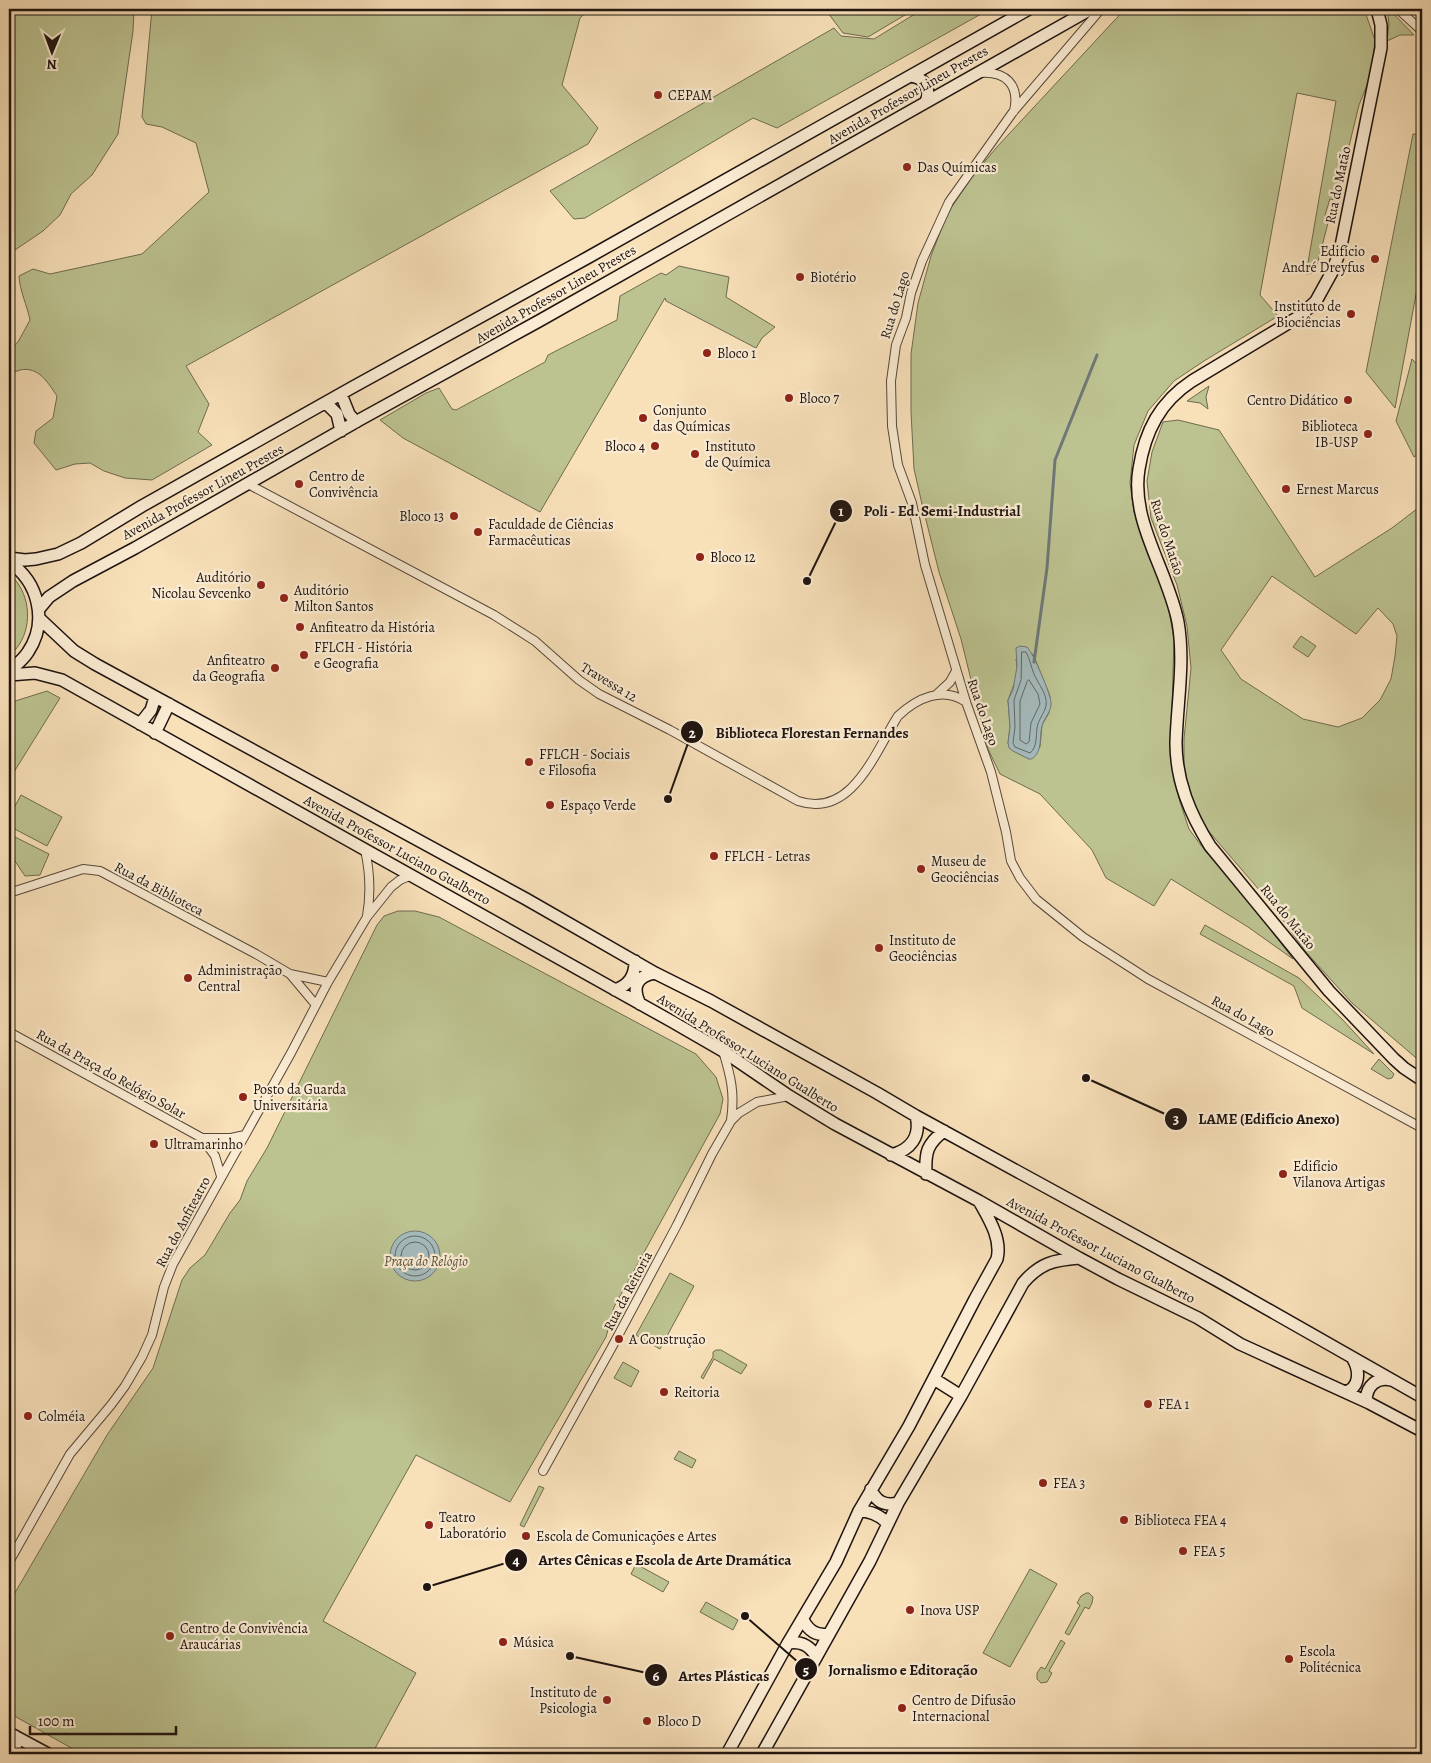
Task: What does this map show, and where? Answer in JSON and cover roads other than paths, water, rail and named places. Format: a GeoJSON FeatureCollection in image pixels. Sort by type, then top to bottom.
{"type":"FeatureCollection","features":[{"type":"Feature","properties":{"kind":"street","name":"Avenida Professor Lineu Prestes"},"geometry":{"type":"LineString","coordinates":[[9,558],[25,560],[64,552],[341,394],[1029,9]]}},
{"type":"Feature","properties":{"kind":"street","name":"Avenida Professor Lineu Prestes"},"geometry":{"type":"LineString","coordinates":[[39,614],[49,596],[73,581],[540,321],[1091,9]]}},
{"type":"Feature","properties":{"kind":"street","name":"Rua do Lago"},"geometry":{"type":"LineString","coordinates":[[1101,9],[1014,112],[944,211],[922,261],[906,318],[896,345],[892,381],[892,426],[898,465],[912,503],[925,566],[956,671],[991,772],[1011,861],[1020,878],[1036,899],[1083,937],[1148,979],[1422,1128]]}},
{"type":"Feature","properties":{"kind":"street","name":"Rua do Matão"},"geometry":{"type":"LineString","coordinates":[[1377,9],[1381,25],[1381,48],[1340,251],[1332,272],[1316,301],[1300,316],[1178,390],[1164,405],[1149,428],[1139,469],[1138,493],[1142,516],[1178,621],[1181,645],[1176,744],[1178,772],[1185,801],[1196,825],[1210,846],[1283,932],[1329,991],[1394,1059],[1422,1080]]}},
{"type":"Feature","properties":{"kind":"street"},"geometry":{"type":"LineString","coordinates":[[1398,9],[1422,31]]}},
{"type":"Feature","properties":{"kind":"street"},"geometry":{"type":"LineString","coordinates":[[975,74],[998,74],[1006,78],[1012,85],[1015,94],[1014,112]]}},
{"type":"Feature","properties":{"kind":"street"},"geometry":{"type":"LineString","coordinates":[[911,76],[921,79],[927,87],[928,98],[926,102]]}},
{"type":"Feature","properties":{"kind":"street"},"geometry":{"type":"LineString","coordinates":[[341,394],[349,414],[356,422]]}},
{"type":"Feature","properties":{"kind":"street"},"geometry":{"type":"LineString","coordinates":[[326,403],[337,414],[342,431]]}},
{"type":"Feature","properties":{"kind":"street","name":"Travessa 12"},"geometry":{"type":"LineString","coordinates":[[248,484],[494,616],[535,641],[579,680],[599,694],[670,730],[798,802],[826,804],[835,801],[851,790],[898,716],[924,699],[936,695],[950,682],[956,671]]}},
{"type":"Feature","properties":{"kind":"street"},"geometry":{"type":"LineString","coordinates":[[9,562],[25,576],[36,594],[39,614],[35,639],[22,660],[9,673]]}},
{"type":"Feature","properties":{"kind":"street","name":"Avenida Professor Luciano Gualberto"},"geometry":{"type":"LineString","coordinates":[[39,614],[74,651],[95,664],[526,899],[655,973],[719,1005],[916,1116],[1218,1281],[1422,1398]]}},
{"type":"Feature","properties":{"kind":"street","name":"Avenida Professor Luciano Gualberto"},"geometry":{"type":"LineString","coordinates":[[9,673],[35,673],[62,680],[723,1051],[789,1096],[891,1155],[1118,1279],[1198,1318],[1240,1344],[1369,1403],[1422,1431]]}},
{"type":"Feature","properties":{"kind":"street"},"geometry":{"type":"LineString","coordinates":[[936,695],[954,695],[966,702]]}},
{"type":"Feature","properties":{"kind":"street"},"geometry":{"type":"LineString","coordinates":[[140,724],[150,710],[155,697]]}},
{"type":"Feature","properties":{"kind":"street"},"geometry":{"type":"LineString","coordinates":[[155,733],[169,704]]}},
{"type":"Feature","properties":{"kind":"street","name":"Rua do Anfiteatro"},"geometry":{"type":"LineString","coordinates":[[365,850],[370,891],[366,918]]}},
{"type":"Feature","properties":{"kind":"street","name":"Rua da Biblioteca"},"geometry":{"type":"LineString","coordinates":[[9,893],[83,870],[100,871],[290,974],[328,982]]}},
{"type":"Feature","properties":{"kind":"street","name":"Rua do Anfiteatro"},"geometry":{"type":"LineString","coordinates":[[9,1562],[70,1454],[111,1405],[142,1357],[152,1335],[164,1287],[173,1264],[328,982],[366,918],[391,887],[400,880],[412,875]]}},
{"type":"Feature","properties":{"kind":"street"},"geometry":{"type":"LineString","coordinates":[[615,990],[622,987],[633,976],[635,961]]}},
{"type":"Feature","properties":{"kind":"street"},"geometry":{"type":"LineString","coordinates":[[640,1004],[636,997],[636,987],[647,974],[655,973]]}},
{"type":"Feature","properties":{"kind":"street","name":"Rua da Biblioteca"},"geometry":{"type":"LineString","coordinates":[[290,974],[316,1005]]}},
{"type":"Feature","properties":{"kind":"street","name":"Rua da Praça do Relógio Solar"},"geometry":{"type":"LineString","coordinates":[[9,1032],[202,1138],[215,1156],[221,1176]]}},
{"type":"Feature","properties":{"kind":"street","name":"Rua da Reitoria"},"geometry":{"type":"LineString","coordinates":[[723,1051],[733,1086],[734,1103],[731,1121]]}},
{"type":"Feature","properties":{"kind":"street","name":"Rua da Reitoria"},"geometry":{"type":"LineString","coordinates":[[543,1471],[612,1347],[731,1121],[743,1110],[757,1102],[789,1096]]}},
{"type":"Feature","properties":{"kind":"street"},"geometry":{"type":"LineString","coordinates":[[891,1155],[900,1153],[914,1142],[918,1124],[916,1116]]}},
{"type":"Feature","properties":{"kind":"street"},"geometry":{"type":"LineString","coordinates":[[926,1174],[926,1152],[944,1131]]}},
{"type":"Feature","properties":{"kind":"street","name":"Rua da Praça do Relógio Solar"},"geometry":{"type":"LineString","coordinates":[[202,1138],[231,1138],[245,1135]]}},
{"type":"Feature","properties":{"kind":"street"},"geometry":{"type":"LineString","coordinates":[[727,1754],[788,1643],[836,1562],[859,1511],[934,1379],[997,1259],[999,1253],[996,1238],[980,1202]]}},
{"type":"Feature","properties":{"kind":"street"},"geometry":{"type":"LineString","coordinates":[[762,1754],[874,1554],[898,1502],[960,1396],[1022,1283],[1041,1266],[1079,1258]]}},
{"type":"Feature","properties":{"kind":"street"},"geometry":{"type":"LineString","coordinates":[[1345,1392],[1350,1391],[1357,1379],[1358,1372],[1353,1359]]}},
{"type":"Feature","properties":{"kind":"street"},"geometry":{"type":"LineString","coordinates":[[934,1379],[960,1396]]}},
{"type":"Feature","properties":{"kind":"street"},"geometry":{"type":"LineString","coordinates":[[1369,1403],[1366,1400],[1366,1394],[1371,1385],[1380,1380],[1391,1380]]}},
{"type":"Feature","properties":{"kind":"street"},"geometry":{"type":"LineString","coordinates":[[871,1489],[878,1501],[891,1504],[898,1502]]}},
{"type":"Feature","properties":{"kind":"street"},"geometry":{"type":"LineString","coordinates":[[859,1511],[872,1512],[884,1519],[888,1524]]}},
{"type":"Feature","properties":{"kind":"street"},"geometry":{"type":"LineString","coordinates":[[803,1620],[813,1632],[829,1634]]}},
{"type":"Feature","properties":{"kind":"street"},"geometry":{"type":"LineString","coordinates":[[788,1643],[801,1643],[812,1650],[816,1656]]}},
{"type":"Feature","properties":{"kind":"street"},"geometry":{"type":"LineString","coordinates":[[12,1734],[16,1744],[14,1754]]}},
{"type":"Feature","properties":{"kind":"street"},"geometry":{"type":"LineString","coordinates":[[12,1734],[48,1754]]}},
{"type":"Feature","properties":{"kind":"water"},"geometry":{"type":"Polygon","coordinates":[[[1020,646],[1027,647],[1033,656],[1051,704],[1042,726],[1038,752],[1032,759],[1013,751],[1009,748],[1008,743],[1010,727],[1008,700],[1013,690],[1017,666],[1016,648],[1020,646]]]}},
{"type":"Feature","properties":{"kind":"water"},"geometry":{"type":"Polygon","coordinates":[[[410,1231],[420,1231],[433,1238],[440,1251],[440,1261],[433,1274],[420,1281],[410,1281],[401,1277],[394,1270],[390,1261],[390,1251],[394,1242],[401,1235],[410,1231]]]}},
{"type":"Feature","properties":{"kind":"waterway"},"geometry":{"type":"LineString","coordinates":[[1034,662],[1047,568],[1055,460],[1097,355]]}},
{"type":"Feature","properties":{"kind":"place","name":"CEPAM"},"geometry":{"type":"Point","coordinates":[658,95]}},
{"type":"Feature","properties":{"kind":"place","name":"Das Químicas"},"geometry":{"type":"Point","coordinates":[907,167]}},
{"type":"Feature","properties":{"kind":"place","name":"Edifício André Dreyfus"},"geometry":{"type":"Point","coordinates":[1375,259]}},
{"type":"Feature","properties":{"kind":"place","name":"Biotério"},"geometry":{"type":"Point","coordinates":[800,277]}},
{"type":"Feature","properties":{"kind":"place","name":"Instituto de Biociências"},"geometry":{"type":"Point","coordinates":[1351,314]}},
{"type":"Feature","properties":{"kind":"place","name":"Bloco 1"},"geometry":{"type":"Point","coordinates":[707,353]}},
{"type":"Feature","properties":{"kind":"place","name":"Bloco 7"},"geometry":{"type":"Point","coordinates":[789,398]}},
{"type":"Feature","properties":{"kind":"place","name":"Centro Didático"},"geometry":{"type":"Point","coordinates":[1348,400]}},
{"type":"Feature","properties":{"kind":"place","name":"Conjunto das Químicas"},"geometry":{"type":"Point","coordinates":[643,418]}},
{"type":"Feature","properties":{"kind":"place","name":"Biblioteca IB-USP"},"geometry":{"type":"Point","coordinates":[1368,434]}},
{"type":"Feature","properties":{"kind":"place","name":"Bloco 4"},"geometry":{"type":"Point","coordinates":[655,446]}},
{"type":"Feature","properties":{"kind":"place","name":"Instituto de Química"},"geometry":{"type":"Point","coordinates":[695,454]}},
{"type":"Feature","properties":{"kind":"place","name":"Centro de Convivência"},"geometry":{"type":"Point","coordinates":[299,484]}},
{"type":"Feature","properties":{"kind":"place","name":"Ernest Marcus"},"geometry":{"type":"Point","coordinates":[1286,489]}},
{"type":"Feature","properties":{"kind":"place","name":"Bloco 13"},"geometry":{"type":"Point","coordinates":[454,516]}},
{"type":"Feature","properties":{"kind":"place","name":"Faculdade de Ciências Farmacêuticas"},"geometry":{"type":"Point","coordinates":[478,532]}},
{"type":"Feature","properties":{"kind":"place","name":"Bloco 12"},"geometry":{"type":"Point","coordinates":[700,557]}},
{"type":"Feature","properties":{"kind":"place","name":"Poli - Ed. Semi-Industrial"},"geometry":{"type":"Point","coordinates":[807,581]}},
{"type":"Feature","properties":{"kind":"place","name":"Auditório Nicolau Sevcenko"},"geometry":{"type":"Point","coordinates":[261,585]}},
{"type":"Feature","properties":{"kind":"place","name":"Auditório Milton Santos"},"geometry":{"type":"Point","coordinates":[284,598]}},
{"type":"Feature","properties":{"kind":"place","name":"Anfiteatro da História"},"geometry":{"type":"Point","coordinates":[300,627]}},
{"type":"Feature","properties":{"kind":"place","name":"FFLCH - História e Geografia"},"geometry":{"type":"Point","coordinates":[304,655]}},
{"type":"Feature","properties":{"kind":"place","name":"Anfiteatro da Geografia"},"geometry":{"type":"Point","coordinates":[275,668]}},
{"type":"Feature","properties":{"kind":"place","name":"FFLCH - Sociais e Filosofia"},"geometry":{"type":"Point","coordinates":[529,762]}},
{"type":"Feature","properties":{"kind":"place","name":"Biblioteca Florestan Fernandes"},"geometry":{"type":"Point","coordinates":[668,799]}},
{"type":"Feature","properties":{"kind":"place","name":"Espaço Verde"},"geometry":{"type":"Point","coordinates":[550,805]}},
{"type":"Feature","properties":{"kind":"place","name":"FFLCH - Letras"},"geometry":{"type":"Point","coordinates":[714,856]}},
{"type":"Feature","properties":{"kind":"place","name":"Museu de Geociências"},"geometry":{"type":"Point","coordinates":[921,869]}},
{"type":"Feature","properties":{"kind":"place","name":"Instituto de Geociências"},"geometry":{"type":"Point","coordinates":[879,948]}},
{"type":"Feature","properties":{"kind":"place","name":"Administração Central"},"geometry":{"type":"Point","coordinates":[188,978]}},
{"type":"Feature","properties":{"kind":"place","name":"LAME (Edifício Anexo)"},"geometry":{"type":"Point","coordinates":[1086,1078]}},
{"type":"Feature","properties":{"kind":"place","name":"Posto da Guarda Universitária"},"geometry":{"type":"Point","coordinates":[243,1097]}},
{"type":"Feature","properties":{"kind":"place","name":"Ultramarinho"},"geometry":{"type":"Point","coordinates":[154,1144]}},
{"type":"Feature","properties":{"kind":"place","name":"Edifício Vilanova Artigas"},"geometry":{"type":"Point","coordinates":[1283,1174]}},
{"type":"Feature","properties":{"kind":"place","name":"A Construção"},"geometry":{"type":"Point","coordinates":[619,1339]}},
{"type":"Feature","properties":{"kind":"place","name":"Reitoria"},"geometry":{"type":"Point","coordinates":[664,1392]}},
{"type":"Feature","properties":{"kind":"place","name":"FEA 1"},"geometry":{"type":"Point","coordinates":[1148,1404]}},
{"type":"Feature","properties":{"kind":"place","name":"Colméia"},"geometry":{"type":"Point","coordinates":[28,1416]}},
{"type":"Feature","properties":{"kind":"place","name":"FEA 3"},"geometry":{"type":"Point","coordinates":[1043,1483]}},
{"type":"Feature","properties":{"kind":"place","name":"Biblioteca FEA 4"},"geometry":{"type":"Point","coordinates":[1124,1520]}},
{"type":"Feature","properties":{"kind":"place","name":"Teatro Laboratório"},"geometry":{"type":"Point","coordinates":[429,1525]}},
{"type":"Feature","properties":{"kind":"place","name":"Escola de Comunicações e Artes"},"geometry":{"type":"Point","coordinates":[526,1536]}},
{"type":"Feature","properties":{"kind":"place","name":"FEA 5"},"geometry":{"type":"Point","coordinates":[1183,1551]}},
{"type":"Feature","properties":{"kind":"place","name":"Artes Cênicas e Escola de Arte Dramática"},"geometry":{"type":"Point","coordinates":[427,1587]}},
{"type":"Feature","properties":{"kind":"place","name":"Inova USP"},"geometry":{"type":"Point","coordinates":[910,1610]}},
{"type":"Feature","properties":{"kind":"place","name":"Jornalismo e Editoração"},"geometry":{"type":"Point","coordinates":[745,1616]}},
{"type":"Feature","properties":{"kind":"place","name":"Centro de Convivência Araucárias"},"geometry":{"type":"Point","coordinates":[170,1636]}},
{"type":"Feature","properties":{"kind":"place","name":"Música"},"geometry":{"type":"Point","coordinates":[503,1642]}},
{"type":"Feature","properties":{"kind":"place","name":"Artes Plásticas"},"geometry":{"type":"Point","coordinates":[570,1656]}},
{"type":"Feature","properties":{"kind":"place","name":"Escola Politécnica"},"geometry":{"type":"Point","coordinates":[1289,1659]}},
{"type":"Feature","properties":{"kind":"place","name":"Instituto de Psicologia"},"geometry":{"type":"Point","coordinates":[607,1700]}},
{"type":"Feature","properties":{"kind":"place","name":"Centro de Difusão Internacional"},"geometry":{"type":"Point","coordinates":[902,1708]}},
{"type":"Feature","properties":{"kind":"place","name":"Bloco D"},"geometry":{"type":"Point","coordinates":[647,1721]}},
{"type":"Feature","properties":{"kind":"park label","name":"Praça do Relógio"},"geometry":{"type":"Point","coordinates":[426,1261]}}]}
